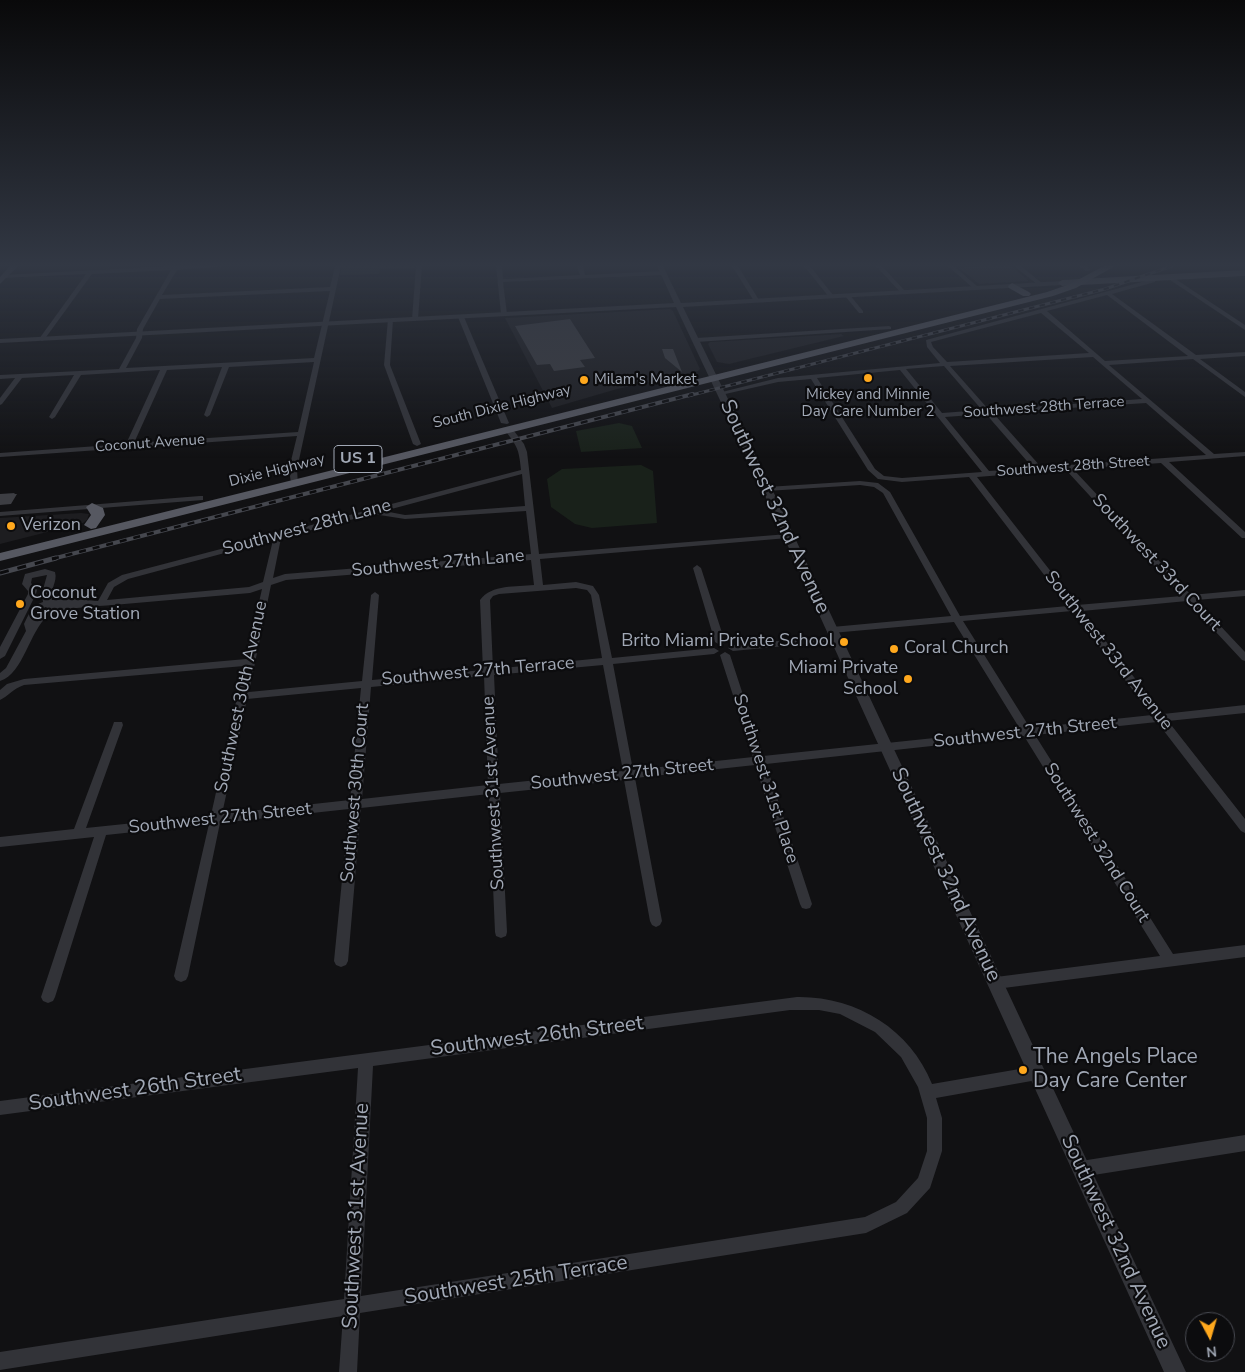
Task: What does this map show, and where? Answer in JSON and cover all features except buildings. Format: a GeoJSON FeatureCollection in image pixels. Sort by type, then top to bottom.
{"type":"FeatureCollection","features":[{"type":"Feature","properties":{"kind":"highway","name":"South Dixie Highway"},"geometry":{"type":"LineString","coordinates":[[0,548],[200,498],[294,479],[417,444],[506,426],[713,375],[881,330]]}},
{"type":"Feature","properties":{"kind":"highway","name":"US 1"},"geometry":{"type":"LineString","coordinates":[[713,375],[900,330]]}},
{"type":"Feature","properties":{"kind":"highway","name":"Dixie Highway"},"geometry":{"type":"LineString","coordinates":[[0,557],[294,479],[506,426]]}},
{"type":"Feature","properties":{"kind":"highway"},"geometry":{"type":"LineString","coordinates":[[91,525],[98,513],[92,507]]}},
{"type":"Feature","properties":{"kind":"street"},"geometry":{"type":"LineString","coordinates":[[42,339],[48,330]]}},
{"type":"Feature","properties":{"kind":"street"},"geometry":{"type":"LineString","coordinates":[[122,370],[140,334],[140,330]]}},
{"type":"Feature","properties":{"kind":"street"},"geometry":{"type":"LineString","coordinates":[[0,341],[214,330]]}},
{"type":"Feature","properties":{"kind":"street"},"geometry":{"type":"LineString","coordinates":[[294,479],[292,469],[324,330]]}},
{"type":"Feature","properties":{"kind":"street"},"geometry":{"type":"LineString","coordinates":[[389,330],[387,365],[417,444]]}},
{"type":"Feature","properties":{"kind":"street"},"geometry":{"type":"LineString","coordinates":[[467,330],[506,426],[521,446],[539,588],[576,585],[590,588],[595,595],[656,921]]}},
{"type":"Feature","properties":{"kind":"street","name":"Southwest 32nd Avenue"},"geometry":{"type":"LineString","coordinates":[[691,330],[1175,1372]]}},
{"type":"Feature","properties":{"kind":"street"},"geometry":{"type":"LineString","coordinates":[[696,340],[851,330]]}},
{"type":"Feature","properties":{"kind":"street"},"geometry":{"type":"LineString","coordinates":[[851,330],[861,335]]}},
{"type":"Feature","properties":{"kind":"street"},"geometry":{"type":"LineString","coordinates":[[968,330],[928,341],[930,347],[1038,469]]}},
{"type":"Feature","properties":{"kind":"street"},"geometry":{"type":"LineString","coordinates":[[1066,330],[1212,456]]}},
{"type":"Feature","properties":{"kind":"street"},"geometry":{"type":"LineString","coordinates":[[1157,330],[1245,395]]}},
{"type":"Feature","properties":{"kind":"street"},"geometry":{"type":"LineString","coordinates":[[1104,363],[1245,354]]}},
{"type":"Feature","properties":{"kind":"street"},"geometry":{"type":"LineString","coordinates":[[721,393],[771,381],[946,364],[1095,355]]}},
{"type":"Feature","properties":{"kind":"street"},"geometry":{"type":"LineString","coordinates":[[0,377],[317,360]]}},
{"type":"Feature","properties":{"kind":"street"},"geometry":{"type":"LineString","coordinates":[[207,414],[226,365]]}},
{"type":"Feature","properties":{"kind":"street"},"geometry":{"type":"LineString","coordinates":[[129,446],[165,367]]}},
{"type":"Feature","properties":{"kind":"street"},"geometry":{"type":"LineString","coordinates":[[902,368],[987,473]]}},
{"type":"Feature","properties":{"kind":"street"},"geometry":{"type":"LineString","coordinates":[[52,417],[79,372]]}},
{"type":"Feature","properties":{"kind":"street"},"geometry":{"type":"LineString","coordinates":[[0,403],[20,376]]}},
{"type":"Feature","properties":{"kind":"street","name":"Southwest 32nd Court"},"geometry":{"type":"LineString","coordinates":[[813,377],[880,482],[957,619],[1170,961]]}},
{"type":"Feature","properties":{"kind":"street","name":"Southwest 28th Terrace"},"geometry":{"type":"LineString","coordinates":[[939,414],[1149,401]]}},
{"type":"Feature","properties":{"kind":"street","name":"Coconut Avenue"},"geometry":{"type":"LineString","coordinates":[[0,455],[301,434]]}},
{"type":"Feature","properties":{"kind":"street","name":"Southwest 28th Street"},"geometry":{"type":"LineString","coordinates":[[767,490],[1245,454]]}},
{"type":"Feature","properties":{"kind":"street"},"geometry":{"type":"LineString","coordinates":[[1162,460],[1245,536]]}},
{"type":"Feature","properties":{"kind":"street","name":"Southwest 33rd Court"},"geometry":{"type":"LineString","coordinates":[[1067,467],[1245,658]]}},
{"type":"Feature","properties":{"kind":"street","name":"Southwest 28th Lane"},"geometry":{"type":"LineString","coordinates":[[101,603],[110,586],[122,578],[278,535],[525,471]]}},
{"type":"Feature","properties":{"kind":"street","name":"Southwest 33rd Avenue"},"geometry":{"type":"LineString","coordinates":[[970,474],[1245,828]]}},
{"type":"Feature","properties":{"kind":"street"},"geometry":{"type":"LineString","coordinates":[[0,514],[200,498]]}},
{"type":"Feature","properties":{"kind":"street"},"geometry":{"type":"LineString","coordinates":[[372,511],[405,517],[529,508]]}},
{"type":"Feature","properties":{"kind":"street","name":"Southwest 30th Avenue"},"geometry":{"type":"LineString","coordinates":[[181,976],[278,535]]}},
{"type":"Feature","properties":{"kind":"street","name":"Southwest 27th Lane"},"geometry":{"type":"LineString","coordinates":[[51,607],[250,590],[285,576],[788,536]]}},
{"type":"Feature","properties":{"kind":"street","name":"Southwest 31st Place"},"geometry":{"type":"LineString","coordinates":[[697,568],[806,904]]}},
{"type":"Feature","properties":{"kind":"street"},"geometry":{"type":"LineString","coordinates":[[0,656],[32,594],[33,590],[26,584],[28,576],[45,572],[52,574],[53,578],[45,593],[51,607],[40,623],[31,631],[13,666],[0,678]]}},
{"type":"Feature","properties":{"kind":"street","name":"Southwest 31st Avenue"},"geometry":{"type":"LineString","coordinates":[[501,932],[484,605],[488,596],[503,590],[539,588]]}},
{"type":"Feature","properties":{"kind":"street","name":"Southwest 27th Terrace"},"geometry":{"type":"LineString","coordinates":[[243,696],[723,649],[957,619],[1245,593]]}},
{"type":"Feature","properties":{"kind":"street","name":"Southwest 30th Court"},"geometry":{"type":"LineString","coordinates":[[341,961],[375,596]]}},
{"type":"Feature","properties":{"kind":"street"},"geometry":{"type":"LineString","coordinates":[[0,696],[11,686],[32,681],[250,662]]}},
{"type":"Feature","properties":{"kind":"street","name":"Southwest 27th Street"},"geometry":{"type":"LineString","coordinates":[[1,845],[102,831],[1245,709]]}},
{"type":"Feature","properties":{"kind":"street"},"geometry":{"type":"LineString","coordinates":[[78,834],[118,725]]}},
{"type":"Feature","properties":{"kind":"street"},"geometry":{"type":"LineString","coordinates":[[48,997],[102,831]]}},
{"type":"Feature","properties":{"kind":"street"},"geometry":{"type":"LineString","coordinates":[[996,983],[1245,951]]}},
{"type":"Feature","properties":{"kind":"street","name":"Southwest 26th Street"},"geometry":{"type":"LineString","coordinates":[[0,1108],[790,1004],[812,1003],[847,1010],[877,1025],[893,1039],[913,1062],[929,1092]]}},
{"type":"Feature","properties":{"kind":"street","name":"Southwest 31st Avenue"},"geometry":{"type":"LineString","coordinates":[[348,1372],[366,1059]]}},
{"type":"Feature","properties":{"kind":"street"},"geometry":{"type":"LineString","coordinates":[[929,1092],[1037,1073]]}},
{"type":"Feature","properties":{"kind":"street","name":"Southwest 25th Terrace"},"geometry":{"type":"LineString","coordinates":[[0,1361],[860,1227],[880,1221],[906,1204],[920,1187],[929,1170],[935,1153],[936,1124],[935,1110],[929,1092]]}},
{"type":"Feature","properties":{"kind":"street"},"geometry":{"type":"LineString","coordinates":[[1081,1169],[1245,1143]]}},
{"type":"Feature","properties":{"kind":"shaded area"},"geometry":{"type":"Polygon","coordinates":[[[511,330],[682,330],[700,369],[617,389],[552,408],[511,330]]]}},
{"type":"Feature","properties":{"kind":"shaded area"},"geometry":{"type":"Polygon","coordinates":[[[841,334],[844,336],[729,364],[717,362],[708,344],[710,342],[841,334]]]}},
{"type":"Feature","properties":{"kind":"shaded area"},"geometry":{"type":"Polygon","coordinates":[[[619,423],[632,426],[642,448],[581,452],[576,431],[619,423]]]}},
{"type":"Feature","properties":{"kind":"shaded area"},"geometry":{"type":"Polygon","coordinates":[[[641,465],[653,471],[657,523],[592,528],[575,524],[551,507],[547,479],[562,469],[641,465]]]}},
{"type":"Feature","properties":{"kind":"shaded area"},"geometry":{"type":"Polygon","coordinates":[[[89,514],[87,520],[83,523],[0,544],[0,518],[89,514]]]}},
{"type":"Feature","properties":{"kind":"railway"},"geometry":{"type":"LineString","coordinates":[[688,396],[945,330]]}},
{"type":"Feature","properties":{"kind":"railway"},"geometry":{"type":"LineString","coordinates":[[52,559],[693,394]]}},
{"type":"Feature","properties":{"kind":"railway"},"geometry":{"type":"LineString","coordinates":[[0,573],[56,558]]}},
{"type":"Feature","properties":{"kind":"place","name":"Mickey and Minnie Day Care Number 2"},"geometry":{"type":"Point","coordinates":[868,378]}},
{"type":"Feature","properties":{"kind":"place","name":"Milam's Market"},"geometry":{"type":"Point","coordinates":[584,380]}},
{"type":"Feature","properties":{"kind":"place","name":"Verizon"},"geometry":{"type":"Point","coordinates":[11,526]}},
{"type":"Feature","properties":{"kind":"place","name":"Coconut Grove Station"},"geometry":{"type":"Point","coordinates":[20,604]}},
{"type":"Feature","properties":{"kind":"place","name":"Brito Miami Private School"},"geometry":{"type":"Point","coordinates":[844,642]}},
{"type":"Feature","properties":{"kind":"place","name":"Coral Church"},"geometry":{"type":"Point","coordinates":[894,649]}},
{"type":"Feature","properties":{"kind":"place","name":"Miami Private School"},"geometry":{"type":"Point","coordinates":[908,679]}},
{"type":"Feature","properties":{"kind":"place","name":"The Angels Place Day Care Center"},"geometry":{"type":"Point","coordinates":[1023,1070]}}]}
